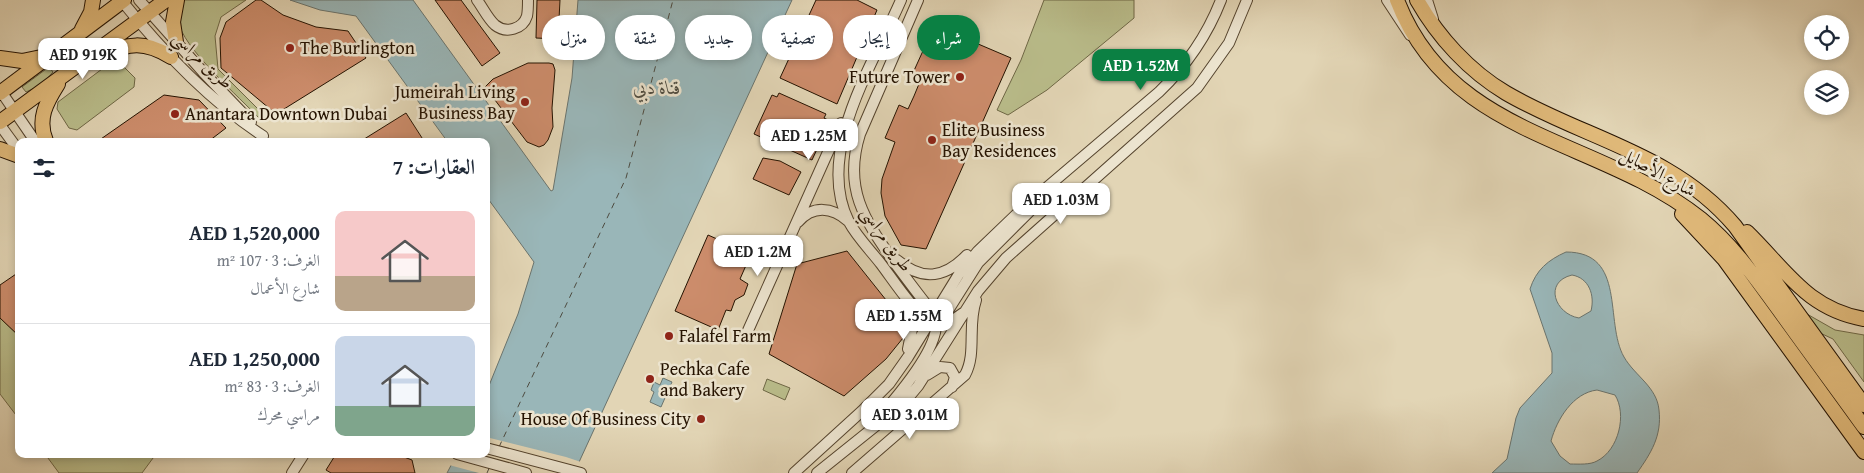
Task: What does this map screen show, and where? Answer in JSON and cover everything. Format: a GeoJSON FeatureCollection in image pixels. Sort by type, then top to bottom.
{"type":"FeatureCollection","features":[{"type":"Feature","properties":{"kind":"main road"},"geometry":{"type":"LineString","coordinates":[[78,35],[88,18],[94,0]]}},
{"type":"Feature","properties":{"kind":"main road"},"geometry":{"type":"LineString","coordinates":[[0,92],[52,55],[122,0]]}},
{"type":"Feature","properties":{"kind":"main road"},"geometry":{"type":"LineString","coordinates":[[0,124],[166,0]]}},
{"type":"Feature","properties":{"kind":"main road"},"geometry":{"type":"LineString","coordinates":[[176,42],[173,22],[177,0]]}},
{"type":"Feature","properties":{"kind":"main road","name":"شارع الأصايل"},"geometry":{"type":"LineString","coordinates":[[1397,0],[1422,49],[1447,77],[1492,112],[1655,188],[1703,220],[1743,261],[1864,427]]}},
{"type":"Feature","properties":{"kind":"main road","name":"شارع الأصايل"},"geometry":{"type":"LineString","coordinates":[[1417,0],[1440,33],[1470,66],[1500,89],[1519,100],[1657,163],[1687,182],[1725,214],[1864,406]]}},
{"type":"Feature","properties":{"kind":"main road"},"geometry":{"type":"LineString","coordinates":[[88,58],[138,44],[152,47],[171,57]]}},
{"type":"Feature","properties":{"kind":"main road"},"geometry":{"type":"LineString","coordinates":[[0,58],[22,61],[52,55]]}},
{"type":"Feature","properties":{"kind":"main road"},"geometry":{"type":"LineString","coordinates":[[45,138],[42,130],[43,111],[60,79]]}},
{"type":"Feature","properties":{"kind":"main road"},"geometry":{"type":"LineString","coordinates":[[0,149],[5,149],[15,154]]}},
{"type":"Feature","properties":{"kind":"main road"},"geometry":{"type":"LineString","coordinates":[[1655,188],[1716,248],[1864,452]]}},
{"type":"Feature","properties":{"kind":"main road"},"geometry":{"type":"LineString","coordinates":[[1725,214],[1755,240],[1792,282],[1810,298],[1842,314],[1864,319]]}},
{"type":"Feature","properties":{"kind":"street","name":"طريق مراسي"},"geometry":{"type":"LineString","coordinates":[[122,0],[138,21],[171,57],[211,94],[265,138]]}},
{"type":"Feature","properties":{"kind":"street","name":"طريق مراسي"},"geometry":{"type":"LineString","coordinates":[[140,0],[176,42],[265,138]]}},
{"type":"Feature","properties":{"kind":"street"},"geometry":{"type":"LineString","coordinates":[[477,0],[495,25],[507,30],[516,28],[523,23],[527,15],[528,0]]}},
{"type":"Feature","properties":{"kind":"street","name":"طريق مراسي"},"geometry":{"type":"LineString","coordinates":[[894,15],[901,0]]}},
{"type":"Feature","properties":{"kind":"street","name":"طريق مراسي"},"geometry":{"type":"LineString","coordinates":[[918,0],[860,134],[855,155],[854,187],[860,207],[870,226],[934,321]]}},
{"type":"Feature","properties":{"kind":"street"},"geometry":{"type":"LineString","coordinates":[[888,253],[913,271],[932,274],[944,272],[955,266],[987,235],[1025,206],[1174,77],[1204,36],[1221,0]]}},
{"type":"Feature","properties":{"kind":"street"},"geometry":{"type":"LineString","coordinates":[[858,438],[895,412],[924,377],[985,281],[1028,237],[1197,88],[1229,43],[1247,0]]}},
{"type":"Feature","properties":{"kind":"street"},"geometry":{"type":"LineString","coordinates":[[1387,0],[1404,28],[1422,49]]}},
{"type":"Feature","properties":{"kind":"street"},"geometry":{"type":"LineString","coordinates":[[1427,0],[1440,33]]}},
{"type":"Feature","properties":{"kind":"street","name":"طريق مراسي"},"geometry":{"type":"LineString","coordinates":[[874,60],[852,108],[842,137],[838,167],[841,197],[850,223],[903,293],[934,321]]}},
{"type":"Feature","properties":{"kind":"street"},"geometry":{"type":"LineString","coordinates":[[0,92],[33,138]]}},
{"type":"Feature","properties":{"kind":"street"},"geometry":{"type":"LineString","coordinates":[[746,335],[834,137],[852,108]]}},
{"type":"Feature","properties":{"kind":"street"},"geometry":{"type":"LineString","coordinates":[[0,124],[15,145]]}},
{"type":"Feature","properties":{"kind":"street"},"geometry":{"type":"LineString","coordinates":[[965,312],[953,320],[948,317],[947,312],[984,255],[1033,210],[1058,178]]}},
{"type":"Feature","properties":{"kind":"street"},"geometry":{"type":"LineString","coordinates":[[794,473],[862,411],[898,372],[934,321],[971,258],[1025,206]]}},
{"type":"Feature","properties":{"kind":"street"},"geometry":{"type":"LineString","coordinates":[[792,228],[806,214],[820,209],[836,212],[850,223]]}},
{"type":"Feature","properties":{"kind":"street"},"geometry":{"type":"LineString","coordinates":[[852,473],[965,375],[970,363],[973,312],[985,281]]}},
{"type":"Feature","properties":{"kind":"street"},"geometry":{"type":"LineString","coordinates":[[898,372],[910,344],[913,331],[911,311],[903,293]]}},
{"type":"Feature","properties":{"kind":"street"},"geometry":{"type":"LineString","coordinates":[[934,321],[954,328]]}},
{"type":"Feature","properties":{"kind":"street"},"geometry":{"type":"LineString","coordinates":[[817,473],[858,438],[882,414],[908,381],[922,360],[934,321]]}},
{"type":"Feature","properties":{"kind":"street"},"geometry":{"type":"LineString","coordinates":[[924,377],[940,366],[947,366],[955,374],[951,388]]}},
{"type":"Feature","properties":{"kind":"street"},"geometry":{"type":"LineString","coordinates":[[490,449],[581,473]]}},
{"type":"Feature","properties":{"kind":"street"},"geometry":{"type":"LineString","coordinates":[[292,473],[303,458]]}},
{"type":"Feature","properties":{"kind":"street"},"geometry":{"type":"LineString","coordinates":[[472,458],[526,473]]}},
{"type":"Feature","properties":{"kind":"green space"},"geometry":{"type":"Polygon","coordinates":[[[184,0],[246,0],[221,17],[215,36],[218,69],[263,114],[259,118],[204,62],[185,38],[179,21],[184,0]]]}},
{"type":"Feature","properties":{"kind":"green space"},"geometry":{"type":"Polygon","coordinates":[[[1044,0],[1134,0],[1134,18],[1047,90],[1008,115],[997,110],[1021,60],[1044,0]]]}},
{"type":"Feature","properties":{"kind":"green space"},"geometry":{"type":"Polygon","coordinates":[[[118,61],[135,78],[134,87],[77,130],[69,128],[57,109],[58,102],[110,63],[118,61]]]}},
{"type":"Feature","properties":{"kind":"green space"},"geometry":{"type":"Polygon","coordinates":[[[49,67],[53,72],[41,85],[26,92],[22,87],[49,67]]]}},
{"type":"Feature","properties":{"kind":"green space"},"geometry":{"type":"Polygon","coordinates":[[[1807,314],[1835,330],[1864,335],[1864,382],[1833,339],[1818,332],[1807,314]]]}},
{"type":"Feature","properties":{"kind":"green space"},"geometry":{"type":"Polygon","coordinates":[[[0,318],[15,332],[15,414],[0,394],[0,318]]]}},
{"type":"Feature","properties":{"kind":"green space"},"geometry":{"type":"Polygon","coordinates":[[[767,379],[790,388],[785,400],[763,390],[767,379]]]}},
{"type":"Feature","properties":{"kind":"green space"},"geometry":{"type":"Polygon","coordinates":[[[48,458],[153,458],[142,473],[59,473],[48,458]]]}},
{"type":"Feature","properties":{"kind":"water","name":"قناة دبي"},"geometry":{"type":"Polygon","coordinates":[[[290,0],[413,0],[551,191],[553,190],[573,60],[605,60],[605,15],[577,15],[578,0],[792,0],[785,15],[762,15],[762,60],[764,60],[574,473],[447,473],[455,458],[490,458],[490,383],[518,314],[534,262],[490,202],[490,138],[445,138],[356,16],[320,10],[290,0]]]}},
{"type":"Feature","properties":{"kind":"water"},"geometry":{"type":"Polygon","coordinates":[[[1566,252],[1585,255],[1598,263],[1606,276],[1618,342],[1624,357],[1650,388],[1657,402],[1659,428],[1657,436],[1651,451],[1637,473],[1492,473],[1507,459],[1520,408],[1552,373],[1552,353],[1530,289],[1539,271],[1548,262],[1566,252]],[[1572,275],[1557,284],[1556,298],[1564,311],[1579,318],[1591,311],[1592,299],[1587,283],[1572,275]],[[1597,390],[1588,392],[1573,402],[1557,424],[1551,441],[1560,456],[1570,464],[1588,464],[1597,461],[1605,456],[1616,440],[1620,421],[1619,403],[1615,395],[1597,390]]]}},
{"type":"Feature","properties":{"kind":"water"},"geometry":{"type":"Polygon","coordinates":[[[663,378],[672,382],[661,407],[650,402],[654,392],[651,390],[654,382],[660,385],[663,378]]]}},
{"type":"Feature","properties":{"kind":"pier"},"geometry":{"type":"Polygon","coordinates":[[[490,438],[581,462],[576,473],[479,473],[449,465],[452,458],[490,458],[490,438]]]}},
{"type":"Feature","properties":{"kind":"building","name":"The Burlington"},"geometry":{"type":"Polygon","coordinates":[[[256,0],[261,0],[283,15],[316,27],[348,31],[366,58],[276,114],[221,68],[220,38],[226,22],[256,0]]]}},
{"type":"Feature","properties":{"kind":"building"},"geometry":{"type":"Polygon","coordinates":[[[435,0],[461,0],[500,53],[482,66],[435,0]]]}},
{"type":"Feature","properties":{"kind":"building"},"geometry":{"type":"Polygon","coordinates":[[[537,0],[560,0],[559,15],[542,15],[542,38],[536,38],[537,0]]]}},
{"type":"Feature","properties":{"kind":"building"},"geometry":{"type":"Polygon","coordinates":[[[816,0],[857,0],[877,10],[875,15],[843,15],[843,60],[856,60],[837,104],[780,78],[788,60],[833,60],[833,15],[809,15],[816,0]]]}},
{"type":"Feature","properties":{"kind":"building"},"geometry":{"type":"Polygon","coordinates":[[[980,45],[1011,58],[926,249],[901,245],[885,216],[881,193],[882,179],[895,142],[885,138],[899,105],[908,109],[914,96],[921,79],[912,75],[919,60],[980,60],[980,45]]]}},
{"type":"Feature","properties":{"kind":"building","name":"Jumeirah Living Business Bay"},"geometry":{"type":"Polygon","coordinates":[[[528,63],[553,64],[555,70],[552,108],[553,127],[548,140],[539,147],[527,142],[485,87],[493,79],[528,63]]]}},
{"type":"Feature","properties":{"kind":"building"},"geometry":{"type":"Polygon","coordinates":[[[779,93],[826,114],[824,118],[830,121],[812,160],[754,134],[772,95],[777,97],[779,93]]]}},
{"type":"Feature","properties":{"kind":"building","name":"Anantara Downtown Dubai"},"geometry":{"type":"Polygon","coordinates":[[[164,95],[199,100],[226,128],[213,138],[102,138],[164,95]]]}},
{"type":"Feature","properties":{"kind":"building"},"geometry":{"type":"Polygon","coordinates":[[[406,113],[422,138],[366,138],[406,113]]]}},
{"type":"Feature","properties":{"kind":"building"},"geometry":{"type":"Polygon","coordinates":[[[763,158],[780,161],[801,172],[789,195],[753,179],[763,158]]]}},
{"type":"Feature","properties":{"kind":"building"},"geometry":{"type":"Polygon","coordinates":[[[708,235],[751,254],[740,279],[748,284],[744,295],[735,300],[731,311],[726,310],[718,330],[675,311],[708,235]]]}},
{"type":"Feature","properties":{"kind":"building"},"geometry":{"type":"Polygon","coordinates":[[[847,251],[894,310],[905,329],[903,338],[886,359],[844,396],[769,354],[797,264],[847,251]]]}},
{"type":"Feature","properties":{"kind":"building"},"geometry":{"type":"Polygon","coordinates":[[[15,275],[15,332],[0,318],[0,285],[15,275]]]}},
{"type":"Feature","properties":{"kind":"building"},"geometry":{"type":"Polygon","coordinates":[[[334,458],[407,458],[412,460],[415,473],[331,473],[326,470],[334,458]]]}},
{"type":"Feature","properties":{"kind":"ferry route"},"geometry":{"type":"LineString","coordinates":[[499,447],[626,178],[673,0]]}},
{"type":"Feature","properties":{"kind":"ferry route"},"geometry":{"type":"LineString","coordinates":[[487,473],[490,466]]}},
{"type":"Feature","properties":{"kind":"place","name":"The Burlington"},"geometry":{"type":"Point","coordinates":[290,48]}},
{"type":"Feature","properties":{"kind":"place","name":"Future Tower"},"geometry":{"type":"Point","coordinates":[960,77]}},
{"type":"Feature","properties":{"kind":"place","name":"Jumeirah Living Business Bay"},"geometry":{"type":"Point","coordinates":[525,102]}},
{"type":"Feature","properties":{"kind":"place","name":"Anantara Downtown Dubai"},"geometry":{"type":"Point","coordinates":[175,114]}},
{"type":"Feature","properties":{"kind":"place","name":"Elite Business Bay Residences"},"geometry":{"type":"Point","coordinates":[932,140]}},
{"type":"Feature","properties":{"kind":"place","name":"Falafel Farm"},"geometry":{"type":"Point","coordinates":[669,336]}},
{"type":"Feature","properties":{"kind":"place","name":"Pechka Cafe and Bakery"},"geometry":{"type":"Point","coordinates":[650,379]}},
{"type":"Feature","properties":{"kind":"place","name":"House Of Business City"},"geometry":{"type":"Point","coordinates":[701,419]}}]}
